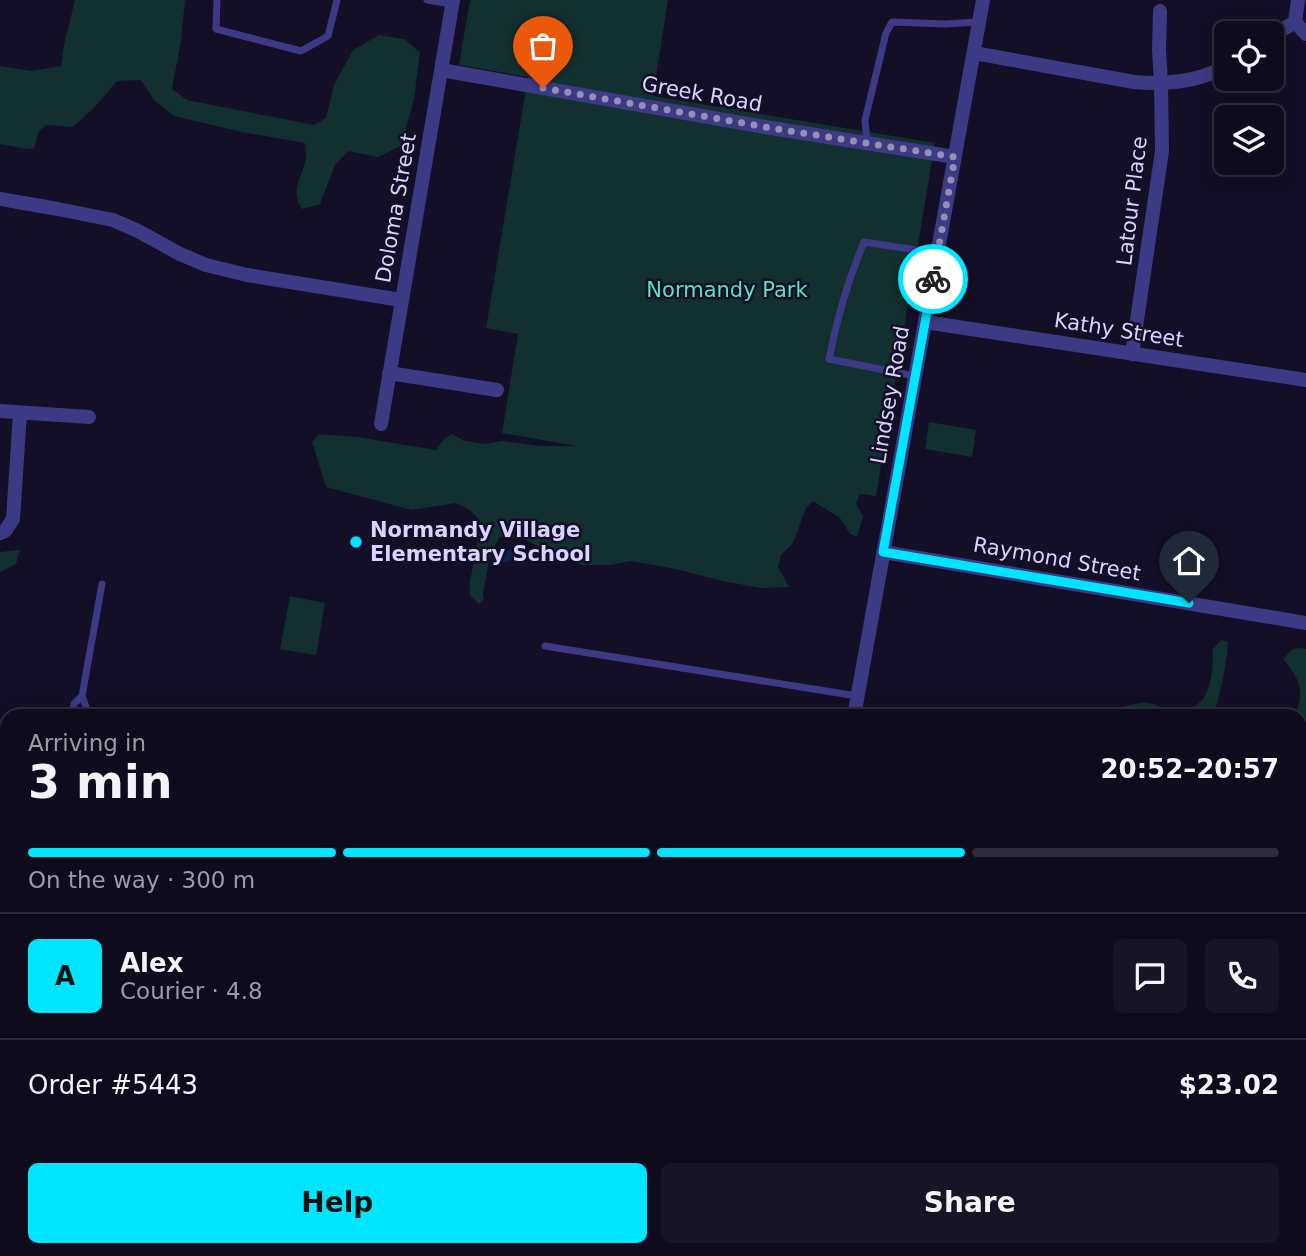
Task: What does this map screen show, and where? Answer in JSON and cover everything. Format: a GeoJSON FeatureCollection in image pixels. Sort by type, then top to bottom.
{"type":"FeatureCollection","features":[{"type":"Feature","properties":{"kind":"street","name":"Lindsey Road"},"geometry":{"type":"LineString","coordinates":[[855,709],[983,0]]}},
{"type":"Feature","properties":{"kind":"street"},"geometry":{"type":"LineString","coordinates":[[1295,22],[1298,0]]}},
{"type":"Feature","properties":{"kind":"street","name":"Doloma Street"},"geometry":{"type":"LineString","coordinates":[[381,424],[453,2]]}},
{"type":"Feature","properties":{"kind":"street","name":"Latour Place"},"geometry":{"type":"LineString","coordinates":[[1132,354],[1161,167],[1163,139],[1158,50],[1160,11]]}},
{"type":"Feature","properties":{"kind":"street"},"geometry":{"type":"LineString","coordinates":[[1295,22],[1306,34]]}},
{"type":"Feature","properties":{"kind":"street"},"geometry":{"type":"LineString","coordinates":[[1284,29],[1295,22]]}},
{"type":"Feature","properties":{"kind":"street"},"geometry":{"type":"LineString","coordinates":[[974,53],[1134,82],[1186,81],[1214,72]]}},
{"type":"Feature","properties":{"kind":"street","name":"Greek Road"},"geometry":{"type":"LineString","coordinates":[[442,70],[955,157]]}},
{"type":"Feature","properties":{"kind":"street"},"geometry":{"type":"LineString","coordinates":[[0,199],[113,220],[206,265],[247,275],[401,300]]}},
{"type":"Feature","properties":{"kind":"street","name":"Kathy Street"},"geometry":{"type":"LineString","coordinates":[[925,322],[1306,380]]}},
{"type":"Feature","properties":{"kind":"street"},"geometry":{"type":"LineString","coordinates":[[389,373],[497,390]]}},
{"type":"Feature","properties":{"kind":"street"},"geometry":{"type":"LineString","coordinates":[[0,411],[89,417]]}},
{"type":"Feature","properties":{"kind":"street"},"geometry":{"type":"LineString","coordinates":[[0,533],[5,531],[13,519],[20,413]]}},
{"type":"Feature","properties":{"kind":"street","name":"Raymond Street"},"geometry":{"type":"LineString","coordinates":[[883,552],[1306,623]]}},
{"type":"Feature","properties":{"kind":"lane"},"geometry":{"type":"LineString","coordinates":[[217,0],[216,29],[301,51],[328,36],[337,0]]}},
{"type":"Feature","properties":{"kind":"lane"},"geometry":{"type":"LineString","coordinates":[[427,0],[453,2]]}},
{"type":"Feature","properties":{"kind":"lane"},"geometry":{"type":"LineString","coordinates":[[867,143],[865,120],[886,33],[892,22],[979,22]]}},
{"type":"Feature","properties":{"kind":"lane"},"geometry":{"type":"LineString","coordinates":[[915,376],[829,359],[841,306],[864,242],[937,253]]}},
{"type":"Feature","properties":{"kind":"lane"},"geometry":{"type":"LineString","coordinates":[[85,709],[82,696],[102,584]]}},
{"type":"Feature","properties":{"kind":"lane"},"geometry":{"type":"LineString","coordinates":[[545,646],[858,696]]}},
{"type":"Feature","properties":{"kind":"lane"},"geometry":{"type":"LineString","coordinates":[[73,709],[74,704],[82,696]]}},
{"type":"Feature","properties":{"kind":"green space"},"geometry":{"type":"Polygon","coordinates":[[[75,0],[185,0],[172,89],[187,100],[314,125],[326,118],[334,85],[353,50],[379,35],[404,39],[420,52],[414,99],[401,146],[378,157],[348,151],[335,165],[320,204],[302,209],[298,202],[297,188],[305,162],[305,143],[174,116],[154,100],[141,80],[117,81],[73,127],[46,125],[39,131],[34,148],[0,144],[0,66],[32,71],[61,66],[75,0]]]}},
{"type":"Feature","properties":{"kind":"green space","name":"Normandy Park"},"geometry":{"type":"Polygon","coordinates":[[[470,0],[668,0],[653,96],[935,143],[876,496],[860,494],[856,503],[863,517],[857,537],[850,534],[840,518],[813,501],[806,508],[793,543],[781,555],[778,567],[789,587],[761,588],[631,561],[610,565],[582,565],[522,538],[499,537],[490,557],[484,599],[479,604],[470,595],[470,582],[481,522],[470,510],[456,503],[412,510],[326,487],[312,442],[319,434],[357,437],[436,450],[444,439],[452,434],[465,441],[486,444],[502,441],[542,446],[577,446],[502,433],[518,334],[486,328],[528,77],[459,65],[470,0]]]}},
{"type":"Feature","properties":{"kind":"green space"},"geometry":{"type":"Polygon","coordinates":[[[929,422],[976,430],[972,457],[925,449],[929,422]]]}},
{"type":"Feature","properties":{"kind":"green space"},"geometry":{"type":"Polygon","coordinates":[[[20,550],[16,564],[0,572],[0,552],[20,550]]]}},
{"type":"Feature","properties":{"kind":"green space"},"geometry":{"type":"Polygon","coordinates":[[[290,596],[325,603],[316,655],[280,649],[290,596]]]}},
{"type":"Feature","properties":{"kind":"green space"},"geometry":{"type":"Polygon","coordinates":[[[1221,640],[1228,642],[1223,679],[1215,709],[1187,709],[1194,707],[1206,693],[1212,672],[1213,649],[1221,640]]]}},
{"type":"Feature","properties":{"kind":"green space"},"geometry":{"type":"Polygon","coordinates":[[[1293,649],[1306,649],[1306,709],[1297,709],[1300,699],[1299,685],[1283,659],[1293,649]]]}},
{"type":"Feature","properties":{"kind":"green space"},"geometry":{"type":"Polygon","coordinates":[[[1142,703],[1167,709],[1118,709],[1142,703]]]}},
{"type":"Feature","properties":{"kind":"water"},"geometry":{"type":"Polygon","coordinates":[[[513,549],[518,552],[516,558],[504,563],[500,561],[498,557],[501,553],[513,549]]]}},
{"type":"Feature","properties":{"kind":"way so far"},"geometry":{"type":"LineString","coordinates":[[543,88],[955,157],[933,279]]}},
{"type":"Feature","properties":{"kind":"place","name":"Normandy Village Elementary School"},"geometry":{"type":"Point","coordinates":[356,542]}},
{"type":"Feature","properties":{"kind":"route"},"geometry":{"type":"LineString","coordinates":[[933,279],[883,552],[1189,603]]}}]}
